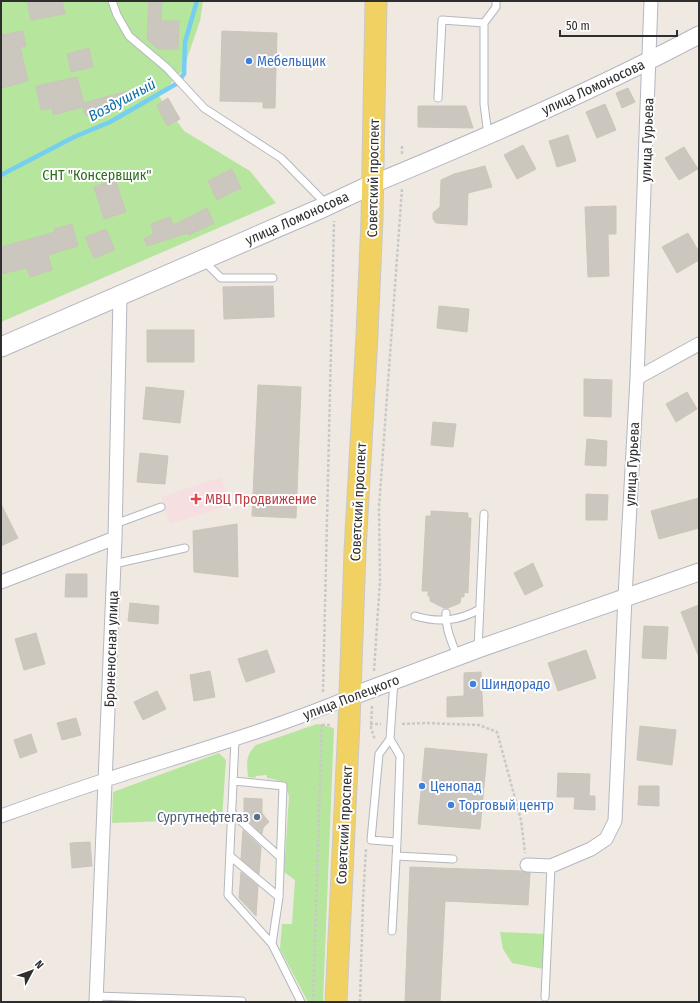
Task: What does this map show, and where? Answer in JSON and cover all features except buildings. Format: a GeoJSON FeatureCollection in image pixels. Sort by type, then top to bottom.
{"type":"FeatureCollection","features":[{"type":"Feature","properties":{"kind":"main road","name":"Советский проспект"},"geometry":{"type":"LineString","coordinates":[[336,1002],[355,551],[367,335],[373,184],[376,1]]}},
{"type":"Feature","properties":{"kind":"main road","name":"улица Ломоносова"},"geometry":{"type":"LineString","coordinates":[[1,347],[331,204],[373,184]]}},
{"type":"Feature","properties":{"kind":"street","name":"улица Гурьева"},"geometry":{"type":"LineString","coordinates":[[527,865],[551,866],[591,849],[606,839],[615,821],[637,378],[652,1]]}},
{"type":"Feature","properties":{"kind":"street","name":"улица Ломоносова"},"geometry":{"type":"LineString","coordinates":[[373,184],[489,136],[650,61],[699,35]]}},
{"type":"Feature","properties":{"kind":"street","name":"Броненосная улица"},"geometry":{"type":"LineString","coordinates":[[96,999],[115,538],[120,296]]}},
{"type":"Feature","properties":{"kind":"street"},"geometry":{"type":"LineString","coordinates":[[637,378],[699,344]]}},
{"type":"Feature","properties":{"kind":"street"},"geometry":{"type":"LineString","coordinates":[[1,582],[115,538]]}},
{"type":"Feature","properties":{"kind":"street","name":"улица Полецкого"},"geometry":{"type":"LineString","coordinates":[[1,816],[106,780],[235,739],[323,708],[372,688],[478,649],[699,572]]}},
{"type":"Feature","properties":{"kind":"lane"},"geometry":{"type":"LineString","coordinates":[[112,1],[129,36],[167,68],[204,108],[281,158],[331,204]]}},
{"type":"Feature","properties":{"kind":"lane"},"geometry":{"type":"LineString","coordinates":[[489,136],[484,104],[484,23],[496,7],[496,1]]}},
{"type":"Feature","properties":{"kind":"lane"},"geometry":{"type":"LineString","coordinates":[[438,98],[442,20],[484,23]]}},
{"type":"Feature","properties":{"kind":"lane"},"geometry":{"type":"LineString","coordinates":[[203,260],[221,278],[273,278]]}},
{"type":"Feature","properties":{"kind":"lane"},"geometry":{"type":"LineString","coordinates":[[115,524],[161,507]]}},
{"type":"Feature","properties":{"kind":"lane"},"geometry":{"type":"LineString","coordinates":[[478,649],[484,514]]}},
{"type":"Feature","properties":{"kind":"lane"},"geometry":{"type":"LineString","coordinates":[[114,564],[185,548]]}},
{"type":"Feature","properties":{"kind":"lane"},"geometry":{"type":"LineString","coordinates":[[415,616],[445,621],[460,618],[480,609]]}},
{"type":"Feature","properties":{"kind":"lane"},"geometry":{"type":"LineString","coordinates":[[446,613],[445,621],[458,657]]}},
{"type":"Feature","properties":{"kind":"lane"},"geometry":{"type":"LineString","coordinates":[[394,680],[390,740],[379,754],[371,840],[397,842]]}},
{"type":"Feature","properties":{"kind":"lane"},"geometry":{"type":"LineString","coordinates":[[235,739],[228,895],[272,944],[301,1002]]}},
{"type":"Feature","properties":{"kind":"lane"},"geometry":{"type":"LineString","coordinates":[[390,740],[400,756],[392,932]]}},
{"type":"Feature","properties":{"kind":"lane"},"geometry":{"type":"LineString","coordinates":[[234,781],[283,786],[279,897],[272,944]]}},
{"type":"Feature","properties":{"kind":"lane"},"geometry":{"type":"LineString","coordinates":[[232,813],[280,857]]}},
{"type":"Feature","properties":{"kind":"lane"},"geometry":{"type":"LineString","coordinates":[[230,856],[279,897]]}},
{"type":"Feature","properties":{"kind":"lane"},"geometry":{"type":"LineString","coordinates":[[396,856],[453,859]]}},
{"type":"Feature","properties":{"kind":"lane"},"geometry":{"type":"LineString","coordinates":[[545,997],[551,866]]}},
{"type":"Feature","properties":{"kind":"lane"},"geometry":{"type":"LineString","coordinates":[[96,999],[242,1001]]}},
{"type":"Feature","properties":{"kind":"path"},"geometry":{"type":"LineString","coordinates":[[379,754],[371,728],[372,688],[380,580],[379,507],[404,171],[402,146]]}},
{"type":"Feature","properties":{"kind":"path"},"geometry":{"type":"LineString","coordinates":[[313,1002],[323,708],[331,204]]}},
{"type":"Feature","properties":{"kind":"path"},"geometry":{"type":"LineString","coordinates":[[392,724],[425,723],[479,725],[497,732],[521,820],[527,865]]}},
{"type":"Feature","properties":{"kind":"path"},"geometry":{"type":"LineString","coordinates":[[360,1002],[366,842],[371,840]]}},
{"type":"Feature","properties":{"kind":"shaded area"},"geometry":{"type":"Polygon","coordinates":[[[221,477],[230,505],[170,524],[161,497],[221,477]]]}},
{"type":"Feature","properties":{"kind":"green space","name":"СНТ \"Консервщик\""},"geometry":{"type":"Polygon","coordinates":[[[1,1],[203,1],[200,21],[183,70],[159,96],[184,131],[250,171],[276,203],[1,322],[1,1]]]}},
{"type":"Feature","properties":{"kind":"green space"},"geometry":{"type":"Polygon","coordinates":[[[317,724],[334,728],[323,1002],[308,1002],[280,949],[282,924],[292,924],[295,880],[284,872],[289,797],[288,792],[282,783],[267,778],[267,775],[256,776],[255,778],[248,777],[247,764],[248,756],[256,745],[317,724]]]}},
{"type":"Feature","properties":{"kind":"green space"},"geometry":{"type":"Polygon","coordinates":[[[219,753],[226,760],[222,819],[112,823],[113,792],[219,753]]]}},
{"type":"Feature","properties":{"kind":"green space"},"geometry":{"type":"Polygon","coordinates":[[[500,932],[544,934],[544,969],[512,963],[503,949],[500,932]]]}},
{"type":"Feature","properties":{"kind":"waterway","name":"Воздушный"},"geometry":{"type":"LineString","coordinates":[[1,175],[74,137],[110,122],[176,84],[184,74],[185,42],[197,1]]}},
{"type":"Feature","properties":{"kind":"place","name":"Мебельщик"},"geometry":{"type":"Point","coordinates":[249,61]}},
{"type":"Feature","properties":{"kind":"place","name":"МВЦ Продвижение"},"geometry":{"type":"Point","coordinates":[196,499]}},
{"type":"Feature","properties":{"kind":"place","name":"Шиндорадо"},"geometry":{"type":"Point","coordinates":[473,684]}},
{"type":"Feature","properties":{"kind":"place","name":"Ценопад"},"geometry":{"type":"Point","coordinates":[422,786]}},
{"type":"Feature","properties":{"kind":"place","name":"Торговый центр"},"geometry":{"type":"Point","coordinates":[451,805]}},
{"type":"Feature","properties":{"kind":"place","name":"Сургутнефтегаз"},"geometry":{"type":"Point","coordinates":[257,817]}}]}
